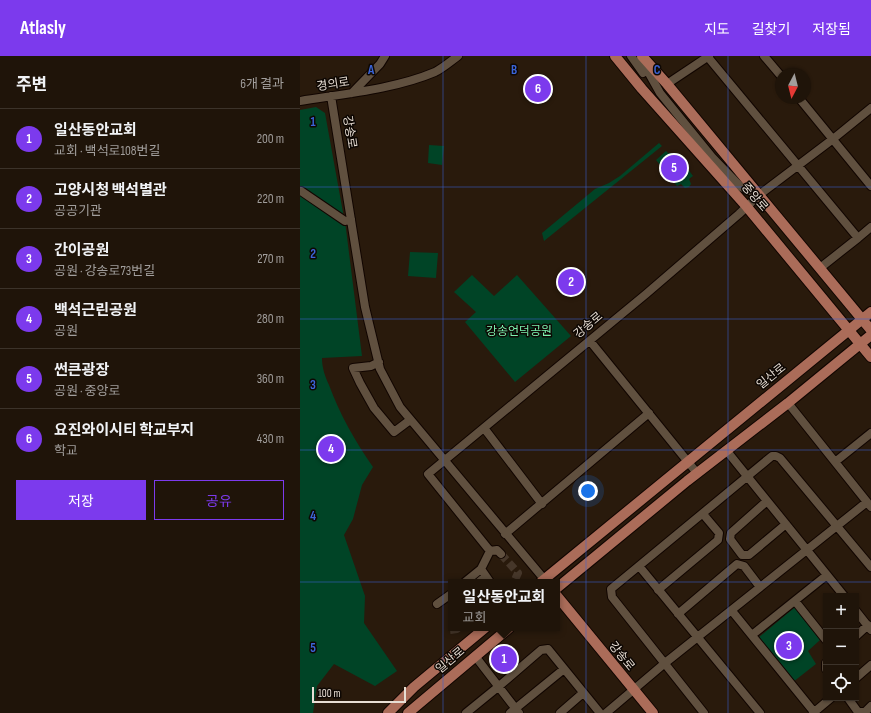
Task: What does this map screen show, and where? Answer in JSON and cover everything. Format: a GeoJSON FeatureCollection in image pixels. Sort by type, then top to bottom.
{"type":"FeatureCollection","features":[{"type":"Feature","properties":{"kind":"main road","name":"중앙로"},"geometry":{"type":"LineString","coordinates":[[615,56],[642,89],[747,207],[871,357]]}},
{"type":"Feature","properties":{"kind":"main road","name":"중앙로"},"geometry":{"type":"LineString","coordinates":[[641,56],[667,84],[871,330]]}},
{"type":"Feature","properties":{"kind":"main road","name":"일산로"},"geometry":{"type":"LineString","coordinates":[[545,579],[871,312]]}},
{"type":"Feature","properties":{"kind":"main road"},"geometry":{"type":"LineString","coordinates":[[560,586],[697,473],[788,404],[871,335]]}},
{"type":"Feature","properties":{"kind":"main road","name":"강송로"},"geometry":{"type":"LineString","coordinates":[[560,600],[653,713]]}},
{"type":"Feature","properties":{"kind":"main road","name":"일산로"},"geometry":{"type":"LineString","coordinates":[[388,713],[414,687],[481,631]]}},
{"type":"Feature","properties":{"kind":"main road","name":"일산로"},"geometry":{"type":"LineString","coordinates":[[408,713],[505,631]]}},
{"type":"Feature","properties":{"kind":"street"},"geometry":{"type":"LineString","coordinates":[[352,93],[380,64],[385,56]]}},
{"type":"Feature","properties":{"kind":"street","name":"경의로"},"geometry":{"type":"LineString","coordinates":[[300,101],[352,93],[415,79],[437,71],[458,56]]}},
{"type":"Feature","properties":{"kind":"street"},"geometry":{"type":"LineString","coordinates":[[630,56],[650,83],[673,124]]}},
{"type":"Feature","properties":{"kind":"street"},"geometry":{"type":"LineString","coordinates":[[641,56],[660,93],[712,157],[741,187],[759,195]]}},
{"type":"Feature","properties":{"kind":"street"},"geometry":{"type":"LineString","coordinates":[[667,84],[708,56],[858,238]]}},
{"type":"Feature","properties":{"kind":"street"},"geometry":{"type":"LineString","coordinates":[[764,56],[775,69]]}},
{"type":"Feature","properties":{"kind":"street","name":"강송로"},"geometry":{"type":"LineString","coordinates":[[331,96],[365,307],[380,369],[400,408],[506,534],[541,579]]}},
{"type":"Feature","properties":{"kind":"street"},"geometry":{"type":"LineString","coordinates":[[804,104],[871,186]]}},
{"type":"Feature","properties":{"kind":"street","name":"강송로"},"geometry":{"type":"LineString","coordinates":[[444,460],[590,341],[734,219],[759,195],[833,140],[871,108]]}},
{"type":"Feature","properties":{"kind":"street"},"geometry":{"type":"LineString","coordinates":[[301,191],[345,221],[351,219]]}},
{"type":"Feature","properties":{"kind":"street"},"geometry":{"type":"LineString","coordinates":[[820,268],[871,227]]}},
{"type":"Feature","properties":{"kind":"street"},"geometry":{"type":"LineString","coordinates":[[590,341],[697,473]]}},
{"type":"Feature","properties":{"kind":"street"},"geometry":{"type":"LineString","coordinates":[[379,362],[371,366],[353,368],[374,408],[394,432],[410,420]]}},
{"type":"Feature","properties":{"kind":"street"},"geometry":{"type":"LineString","coordinates":[[606,713],[665,663],[837,526],[869,505],[788,404]]}},
{"type":"Feature","properties":{"kind":"street"},"geometry":{"type":"LineString","coordinates":[[506,534],[649,413]]}},
{"type":"Feature","properties":{"kind":"street"},"geometry":{"type":"LineString","coordinates":[[484,428],[542,504]]}},
{"type":"Feature","properties":{"kind":"street"},"geometry":{"type":"LineString","coordinates":[[835,462],[870,437]]}},
{"type":"Feature","properties":{"kind":"street"},"geometry":{"type":"LineString","coordinates":[[726,450],[842,593]]}},
{"type":"Feature","properties":{"kind":"street"},"geometry":{"type":"LineString","coordinates":[[704,713],[612,597],[612,589],[772,456],[780,458],[871,568]]}},
{"type":"Feature","properties":{"kind":"street"},"geometry":{"type":"LineString","coordinates":[[444,460],[428,474],[490,551]]}},
{"type":"Feature","properties":{"kind":"street"},"geometry":{"type":"LineString","coordinates":[[767,501],[731,533],[730,539],[742,555],[749,555],[786,524]]}},
{"type":"Feature","properties":{"kind":"street"},"geometry":{"type":"LineString","coordinates":[[658,590],[718,540],[719,533],[705,512]]}},
{"type":"Feature","properties":{"kind":"street"},"geometry":{"type":"LineString","coordinates":[[490,551],[497,550],[501,554]]}},
{"type":"Feature","properties":{"kind":"street"},"geometry":{"type":"LineString","coordinates":[[469,579],[481,569],[490,551]]}},
{"type":"Feature","properties":{"kind":"street"},"geometry":{"type":"LineString","coordinates":[[678,614],[737,564],[744,566],[760,588]]}},
{"type":"Feature","properties":{"kind":"street"},"geometry":{"type":"LineString","coordinates":[[639,566],[760,713]]}},
{"type":"Feature","properties":{"kind":"street"},"geometry":{"type":"LineString","coordinates":[[481,569],[488,579]]}},
{"type":"Feature","properties":{"kind":"street"},"geometry":{"type":"LineString","coordinates":[[752,636],[827,575]]}},
{"type":"Feature","properties":{"kind":"street"},"geometry":{"type":"LineString","coordinates":[[437,604],[448,596]]}},
{"type":"Feature","properties":{"kind":"street"},"geometry":{"type":"LineString","coordinates":[[795,601],[823,636]]}},
{"type":"Feature","properties":{"kind":"street"},"geometry":{"type":"LineString","coordinates":[[732,611],[813,712],[827,701]]}},
{"type":"Feature","properties":{"kind":"street"},"geometry":{"type":"LineString","coordinates":[[859,615],[869,627],[859,634]]}},
{"type":"Feature","properties":{"kind":"street"},"geometry":{"type":"LineString","coordinates":[[466,713],[544,649],[548,649],[600,713]]}},
{"type":"Feature","properties":{"kind":"street"},"geometry":{"type":"LineString","coordinates":[[475,656],[515,712],[564,669]]}},
{"type":"Feature","properties":{"kind":"street"},"geometry":{"type":"LineString","coordinates":[[859,676],[871,666]]}},
{"type":"Feature","properties":{"kind":"street"},"geometry":{"type":"LineString","coordinates":[[560,713],[583,693]]}},
{"type":"Feature","properties":{"kind":"street"},"geometry":{"type":"LineString","coordinates":[[850,701],[858,712],[868,709]]}},
{"type":"Feature","properties":{"kind":"green space"},"geometry":{"type":"Polygon","coordinates":[[[316,107],[325,113],[346,229],[362,356],[322,358],[324,372],[343,417],[354,438],[373,467],[362,485],[353,519],[344,535],[365,596],[364,623],[397,671],[375,686],[334,664],[317,686],[313,713],[300,713],[300,110],[316,107]]]}},
{"type":"Feature","properties":{"kind":"green space"},"geometry":{"type":"Polygon","coordinates":[[[659,143],[662,146],[544,241],[542,233],[595,189],[620,176],[659,143]]]}},
{"type":"Feature","properties":{"kind":"green space"},"geometry":{"type":"Polygon","coordinates":[[[429,145],[444,146],[442,165],[428,163],[429,145]]]}},
{"type":"Feature","properties":{"kind":"green space"},"geometry":{"type":"Polygon","coordinates":[[[666,151],[668,153],[676,153],[693,176],[689,179],[691,184],[689,187],[685,188],[681,184],[677,186],[656,160],[666,151]]]}},
{"type":"Feature","properties":{"kind":"green space"},"geometry":{"type":"Polygon","coordinates":[[[410,252],[438,253],[436,278],[408,276],[410,252]]]}},
{"type":"Feature","properties":{"kind":"green space","name":"강송언덕공원"},"geometry":{"type":"Polygon","coordinates":[[[472,275],[494,296],[517,275],[571,336],[515,382],[465,322],[476,312],[454,292],[472,275]]]}},
{"type":"Feature","properties":{"kind":"green space"},"geometry":{"type":"Polygon","coordinates":[[[795,607],[820,640],[808,651],[816,664],[793,682],[758,638],[795,607]]]}},
{"type":"Feature","properties":{"kind":"tunnel"},"geometry":{"type":"LineString","coordinates":[[501,554],[518,573],[515,579]]}},
{"type":"Feature","properties":{"kind":"place","name":"요진와이시티 학교부지"},"geometry":{"type":"Point","coordinates":[538,89]}},
{"type":"Feature","properties":{"kind":"place","name":"썬큰광장"},"geometry":{"type":"Point","coordinates":[674,168]}},
{"type":"Feature","properties":{"kind":"place","name":"고양시청 백석별관"},"geometry":{"type":"Point","coordinates":[571,282]}},
{"type":"Feature","properties":{"kind":"place","name":"백석근린공원"},"geometry":{"type":"Point","coordinates":[331,449]}},
{"type":"Feature","properties":{"kind":"place","name":"간이공원"},"geometry":{"type":"Point","coordinates":[789,646]}},
{"type":"Feature","properties":{"kind":"place","name":"일산동안교회"},"geometry":{"type":"Point","coordinates":[504,659]}}]}
